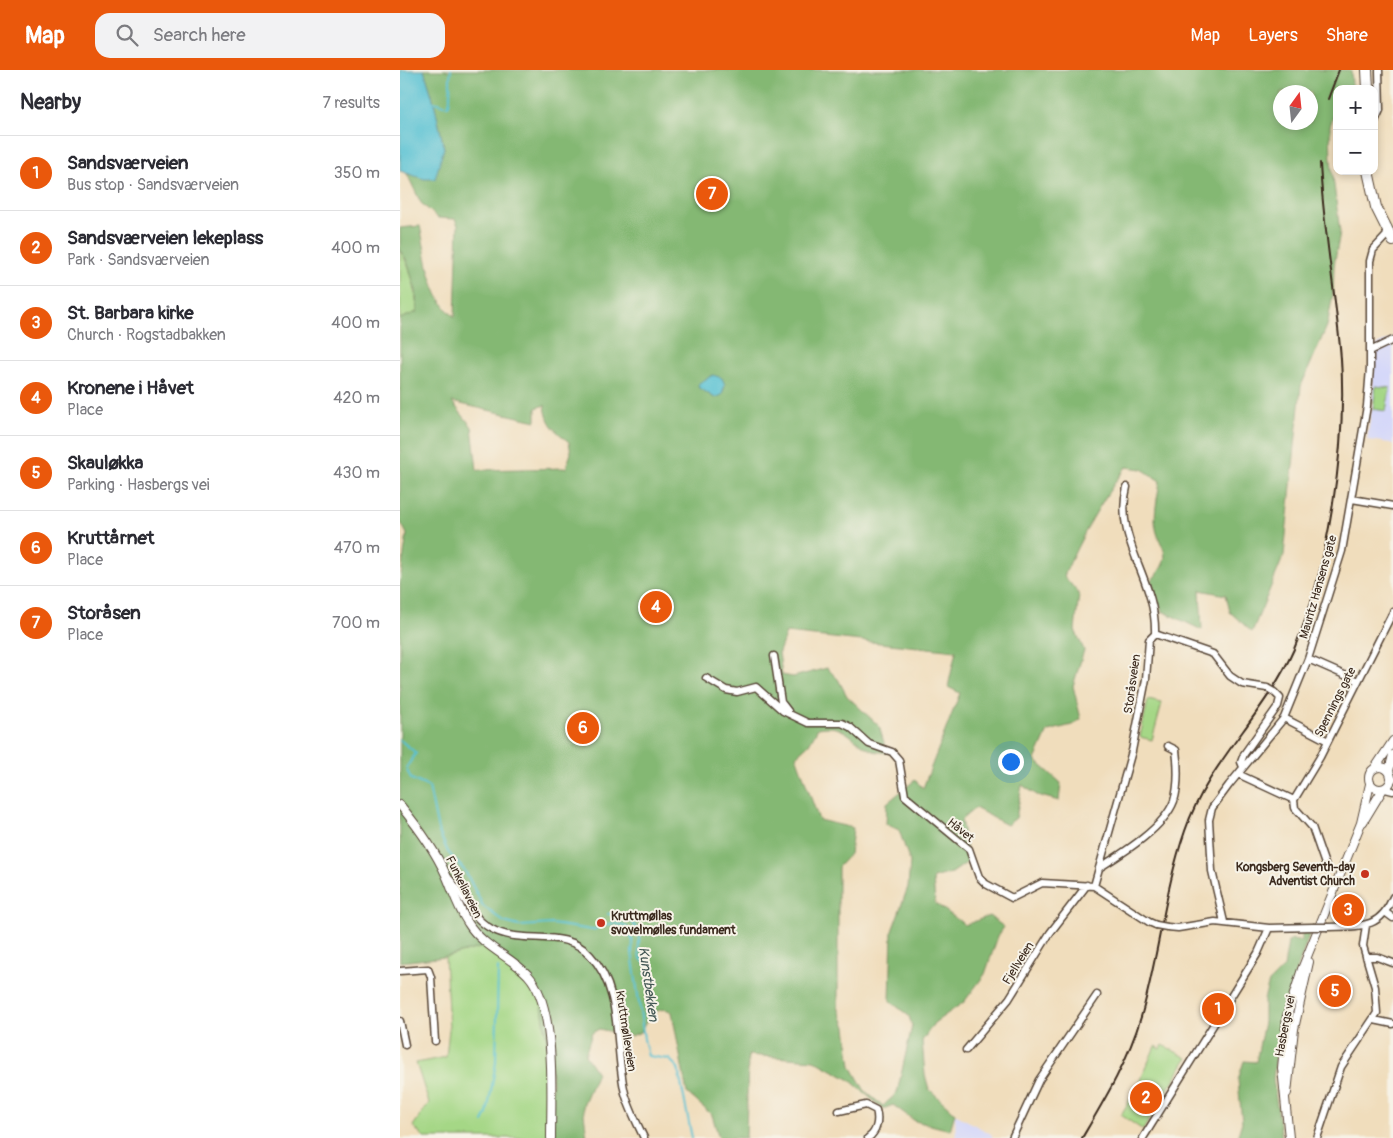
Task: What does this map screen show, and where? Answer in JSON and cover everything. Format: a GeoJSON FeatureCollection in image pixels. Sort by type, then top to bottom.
{"type":"FeatureCollection","features":[{"type":"Feature","properties":{"kind":"main road"},"geometry":{"type":"LineString","coordinates":[[1367,70],[1368,85]]}},
{"type":"Feature","properties":{"kind":"main road"},"geometry":{"type":"LineString","coordinates":[[1369,175],[1372,197],[1391,237]]}},
{"type":"Feature","properties":{"kind":"street"},"geometry":{"type":"LineString","coordinates":[[1378,70],[1380,110],[1378,114]]}},
{"type":"Feature","properties":{"kind":"street","name":"Mauritz Hansens gate"},"geometry":{"type":"LineString","coordinates":[[1224,922],[1212,871],[1209,820],[1212,808],[1284,718],[1308,659],[1342,550],[1367,406],[1370,352],[1370,261],[1373,250],[1391,237]]}},
{"type":"Feature","properties":{"kind":"street"},"geometry":{"type":"LineString","coordinates":[[1370,352],[1393,340]]}},
{"type":"Feature","properties":{"kind":"street","name":"Storåsveien"},"geometry":{"type":"LineString","coordinates":[[1090,885],[1099,868],[1132,751],[1146,679],[1149,640],[1155,634],[1155,610],[1127,536],[1124,519],[1124,498],[1127,488]]}},
{"type":"Feature","properties":{"kind":"street"},"geometry":{"type":"LineString","coordinates":[[1352,498],[1393,506]]}},
{"type":"Feature","properties":{"kind":"street","name":"Spennings gate"},"geometry":{"type":"LineString","coordinates":[[1294,800],[1328,741],[1393,612]]}},
{"type":"Feature","properties":{"kind":"street"},"geometry":{"type":"LineString","coordinates":[[1155,634],[1213,654],[1230,676],[1242,684],[1267,688],[1279,696],[1280,701],[1244,754],[1241,762],[1243,767]]}},
{"type":"Feature","properties":{"kind":"street"},"geometry":{"type":"LineString","coordinates":[[774,656],[781,702],[789,713]]}},
{"type":"Feature","properties":{"kind":"street"},"geometry":{"type":"LineString","coordinates":[[1308,659],[1358,681]]}},
{"type":"Feature","properties":{"kind":"street","name":"Håvet"},"geometry":{"type":"LineString","coordinates":[[706,678],[716,685],[732,691],[756,687],[779,708],[812,724],[842,723],[850,727],[869,744],[892,752],[899,760],[905,796],[969,849],[979,877],[994,890],[1012,898],[1042,883],[1090,885]]}},
{"type":"Feature","properties":{"kind":"street"},"geometry":{"type":"LineString","coordinates":[[1284,718],[1328,741]]}},
{"type":"Feature","properties":{"kind":"street","name":"Hasbergs vei"},"geometry":{"type":"LineString","coordinates":[[1289,1138],[1286,1100],[1294,1029],[1310,956],[1362,823],[1370,784],[1369,775],[1393,741]]}},
{"type":"Feature","properties":{"kind":"street"},"geometry":{"type":"LineString","coordinates":[[1099,868],[1138,841],[1168,812],[1176,794],[1178,768],[1176,750],[1168,746]]}},
{"type":"Feature","properties":{"kind":"street","name":"Hasbergs vei"},"geometry":{"type":"LineString","coordinates":[[1362,823],[1390,783],[1393,755]]}},
{"type":"Feature","properties":{"kind":"street"},"geometry":{"type":"LineString","coordinates":[[1375,768],[1382,767],[1391,776]]}},
{"type":"Feature","properties":{"kind":"street"},"geometry":{"type":"LineString","coordinates":[[1238,774],[1294,800],[1295,808],[1312,827],[1327,870]]}},
{"type":"Feature","properties":{"kind":"street"},"geometry":{"type":"LineString","coordinates":[[1370,784],[1374,788],[1387,789]]}},
{"type":"Feature","properties":{"kind":"street","name":"Funkeliaveien"},"geometry":{"type":"LineString","coordinates":[[400,806],[431,848],[446,875],[463,916],[474,931],[527,974],[543,1000],[548,1025],[551,1138]]}},
{"type":"Feature","properties":{"kind":"street","name":"Kruttmølleveien"},"geometry":{"type":"LineString","coordinates":[[446,875],[456,885],[478,919],[491,929],[517,936],[569,940],[594,959],[602,973],[611,999],[625,1092],[644,1138]]}},
{"type":"Feature","properties":{"kind":"street"},"geometry":{"type":"LineString","coordinates":[[1090,885],[1149,922],[1167,927],[1224,922],[1269,928],[1366,925],[1375,922],[1386,912],[1393,897]]}},
{"type":"Feature","properties":{"kind":"street","name":"Fjellveien"},"geometry":{"type":"LineString","coordinates":[[966,1050],[1009,999],[1050,933],[1090,885]]}},
{"type":"Feature","properties":{"kind":"street"},"geometry":{"type":"LineString","coordinates":[[1386,912],[1393,918]]}},
{"type":"Feature","properties":{"kind":"street"},"geometry":{"type":"LineString","coordinates":[[1317,1138],[1341,1067],[1374,1020],[1378,1006],[1363,944],[1366,925]]}},
{"type":"Feature","properties":{"kind":"street"},"geometry":{"type":"LineString","coordinates":[[1144,1138],[1258,953],[1269,928]]}},
{"type":"Feature","properties":{"kind":"street"},"geometry":{"type":"LineString","coordinates":[[1366,957],[1377,956],[1393,963]]}},
{"type":"Feature","properties":{"kind":"street"},"geometry":{"type":"LineString","coordinates":[[400,971],[428,969],[431,977],[435,1041]]}},
{"type":"Feature","properties":{"kind":"street"},"geometry":{"type":"LineString","coordinates":[[1012,1138],[1039,1080],[1097,995]]}},
{"type":"Feature","properties":{"kind":"street"},"geometry":{"type":"LineString","coordinates":[[1374,1020],[1393,1024]]}},
{"type":"Feature","properties":{"kind":"street"},"geometry":{"type":"LineString","coordinates":[[400,1022],[405,1045]]}},
{"type":"Feature","properties":{"kind":"street"},"geometry":{"type":"LineString","coordinates":[[839,1111],[866,1105],[876,1110],[877,1123],[872,1135],[868,1138]]}},
{"type":"Feature","properties":{"kind":"shaded area"},"geometry":{"type":"Polygon","coordinates":[[[1393,338],[1393,445],[1391,443],[1367,440],[1372,406],[1374,346],[1393,338]]]}},
{"type":"Feature","properties":{"kind":"shaded area"},"geometry":{"type":"Polygon","coordinates":[[[955,1114],[991,1134],[993,1138],[956,1138],[955,1114]]]}},
{"type":"Feature","properties":{"kind":"green space"},"geometry":{"type":"Polygon","coordinates":[[[424,70],[1351,70],[1352,85],[1333,85],[1333,117],[1330,126],[1331,161],[1340,232],[1334,266],[1333,294],[1327,326],[1301,386],[1284,555],[1252,632],[1230,612],[1226,595],[1200,590],[1202,630],[1162,611],[1151,581],[1164,563],[1165,556],[1156,530],[1155,520],[1160,481],[1142,469],[1126,467],[1092,520],[1064,576],[1079,594],[1075,630],[1084,650],[1073,686],[1081,719],[1072,725],[1048,731],[1035,760],[1061,783],[1059,801],[1037,795],[1022,785],[1016,818],[1007,825],[975,808],[961,820],[969,861],[952,873],[933,878],[935,903],[965,925],[989,916],[1004,927],[998,936],[985,974],[964,1002],[934,1023],[922,1041],[925,1075],[929,1089],[955,1113],[950,1130],[915,1121],[893,1105],[883,1109],[850,1080],[814,1060],[748,1055],[746,1138],[719,1138],[712,1115],[687,1093],[672,1012],[662,1010],[657,1011],[649,1018],[641,1032],[631,1036],[599,1029],[592,1033],[585,1055],[597,1073],[583,1105],[587,1138],[551,1138],[552,1076],[540,993],[509,960],[495,956],[483,947],[445,957],[400,962],[400,582],[407,534],[400,521],[400,319],[417,312],[416,291],[407,261],[400,250],[400,228],[420,226],[434,287],[446,309],[455,317],[458,225],[455,219],[438,218],[421,203],[407,174],[418,175],[424,179],[444,148],[434,102],[424,70]],[[723,383],[698,387],[713,397],[724,389],[725,385],[723,383]],[[452,402],[472,427],[477,470],[566,468],[571,453],[569,442],[550,422],[545,405],[536,408],[536,421],[452,402]],[[786,633],[779,652],[782,675],[793,677],[827,668],[838,679],[847,696],[879,726],[887,753],[871,750],[847,733],[827,727],[818,728],[809,744],[796,756],[819,820],[853,828],[850,854],[838,867],[838,1007],[846,1027],[851,1066],[865,1091],[883,1106],[897,1093],[912,1026],[909,1016],[890,1001],[892,931],[908,887],[910,862],[899,830],[886,824],[887,803],[915,780],[923,788],[960,693],[948,687],[956,651],[786,633]]]}},
{"type":"Feature","properties":{"kind":"green space"},"geometry":{"type":"Polygon","coordinates":[[[400,250],[413,280],[417,312],[400,319],[400,250]]]}},
{"type":"Feature","properties":{"kind":"green space"},"geometry":{"type":"Polygon","coordinates":[[[1376,386],[1390,388],[1386,411],[1373,409],[1376,386]]]}},
{"type":"Feature","properties":{"kind":"green space"},"geometry":{"type":"Polygon","coordinates":[[[1148,700],[1162,703],[1152,740],[1140,737],[1148,700]]]}},
{"type":"Feature","properties":{"kind":"green space"},"geometry":{"type":"Polygon","coordinates":[[[1302,934],[1309,935],[1286,1001],[1278,1039],[1273,1079],[1282,1138],[1237,1138],[1242,1122],[1238,1080],[1244,1061],[1256,1062],[1264,1022],[1264,999],[1269,982],[1284,967],[1288,942],[1292,939],[1295,941],[1302,940],[1302,934]]]}},
{"type":"Feature","properties":{"kind":"green space"},"geometry":{"type":"Polygon","coordinates":[[[483,947],[495,956],[509,960],[519,969],[545,1006],[551,1138],[424,1138],[413,1126],[429,1103],[416,1063],[446,1057],[449,1029],[445,957],[483,947]]]}},
{"type":"Feature","properties":{"kind":"green space"},"geometry":{"type":"Polygon","coordinates":[[[1163,1045],[1187,1058],[1143,1130],[1121,1115],[1140,1082],[1155,1046],[1161,1049],[1163,1045]]]}},
{"type":"Feature","properties":{"kind":"water"},"geometry":{"type":"Polygon","coordinates":[[[400,70],[424,70],[434,102],[444,148],[435,179],[424,179],[400,171],[400,70]]]}},
{"type":"Feature","properties":{"kind":"water"},"geometry":{"type":"Polygon","coordinates":[[[713,375],[722,378],[725,385],[722,395],[715,398],[698,387],[699,383],[713,375]]]}},
{"type":"Feature","properties":{"kind":"waterway"},"geometry":{"type":"LineString","coordinates":[[434,102],[448,106],[451,70]]}},
{"type":"Feature","properties":{"kind":"waterway","name":"Kunstbekken"},"geometry":{"type":"LineString","coordinates":[[400,740],[416,753],[406,768],[411,779],[429,787],[438,830],[448,852],[465,871],[483,906],[504,922],[519,926],[552,924],[592,930],[613,923],[627,927],[633,942],[632,952],[648,1056],[669,1059],[678,1068],[692,1138]]}},
{"type":"Feature","properties":{"kind":"waterway"},"geometry":{"type":"LineString","coordinates":[[608,914],[628,919],[638,931],[640,957],[651,969],[650,972],[645,974]]}},
{"type":"Feature","properties":{"kind":"waterway"},"geometry":{"type":"LineString","coordinates":[[483,1122],[487,1114],[496,1062],[498,968]]}},
{"type":"Feature","properties":{"kind":"railway"},"geometry":{"type":"LineString","coordinates":[[1328,99],[1339,70]]}},
{"type":"Feature","properties":{"kind":"railway"},"geometry":{"type":"LineString","coordinates":[[1082,1138],[1115,1079],[1136,1033],[1153,971],[1172,877],[1185,831],[1195,806],[1222,760],[1268,696],[1282,673],[1294,649],[1317,582],[1338,468],[1342,393],[1339,335],[1320,163]]}},
{"type":"Feature","properties":{"kind":"place","name":"Storåsen"},"geometry":{"type":"Point","coordinates":[712,194]}},
{"type":"Feature","properties":{"kind":"place","name":"Kronene i Håvet"},"geometry":{"type":"Point","coordinates":[656,607]}},
{"type":"Feature","properties":{"kind":"place","name":"Kruttårnet"},"geometry":{"type":"Point","coordinates":[583,728]}},
{"type":"Feature","properties":{"kind":"place","name":"Kongsberg Seventh-day Adventist Church"},"geometry":{"type":"Point","coordinates":[1365,874]}},
{"type":"Feature","properties":{"kind":"place","name":"St. Barbara kirke"},"geometry":{"type":"Point","coordinates":[1348,910]}},
{"type":"Feature","properties":{"kind":"place","name":"Kruttmøllas svovelmølles fundament"},"geometry":{"type":"Point","coordinates":[601,923]}},
{"type":"Feature","properties":{"kind":"place","name":"Skauløkka"},"geometry":{"type":"Point","coordinates":[1335,991]}},
{"type":"Feature","properties":{"kind":"place","name":"Sandsværveien"},"geometry":{"type":"Point","coordinates":[1218,1009]}},
{"type":"Feature","properties":{"kind":"place","name":"Sandsværveien lekeplass"},"geometry":{"type":"Point","coordinates":[1146,1098]}}]}
